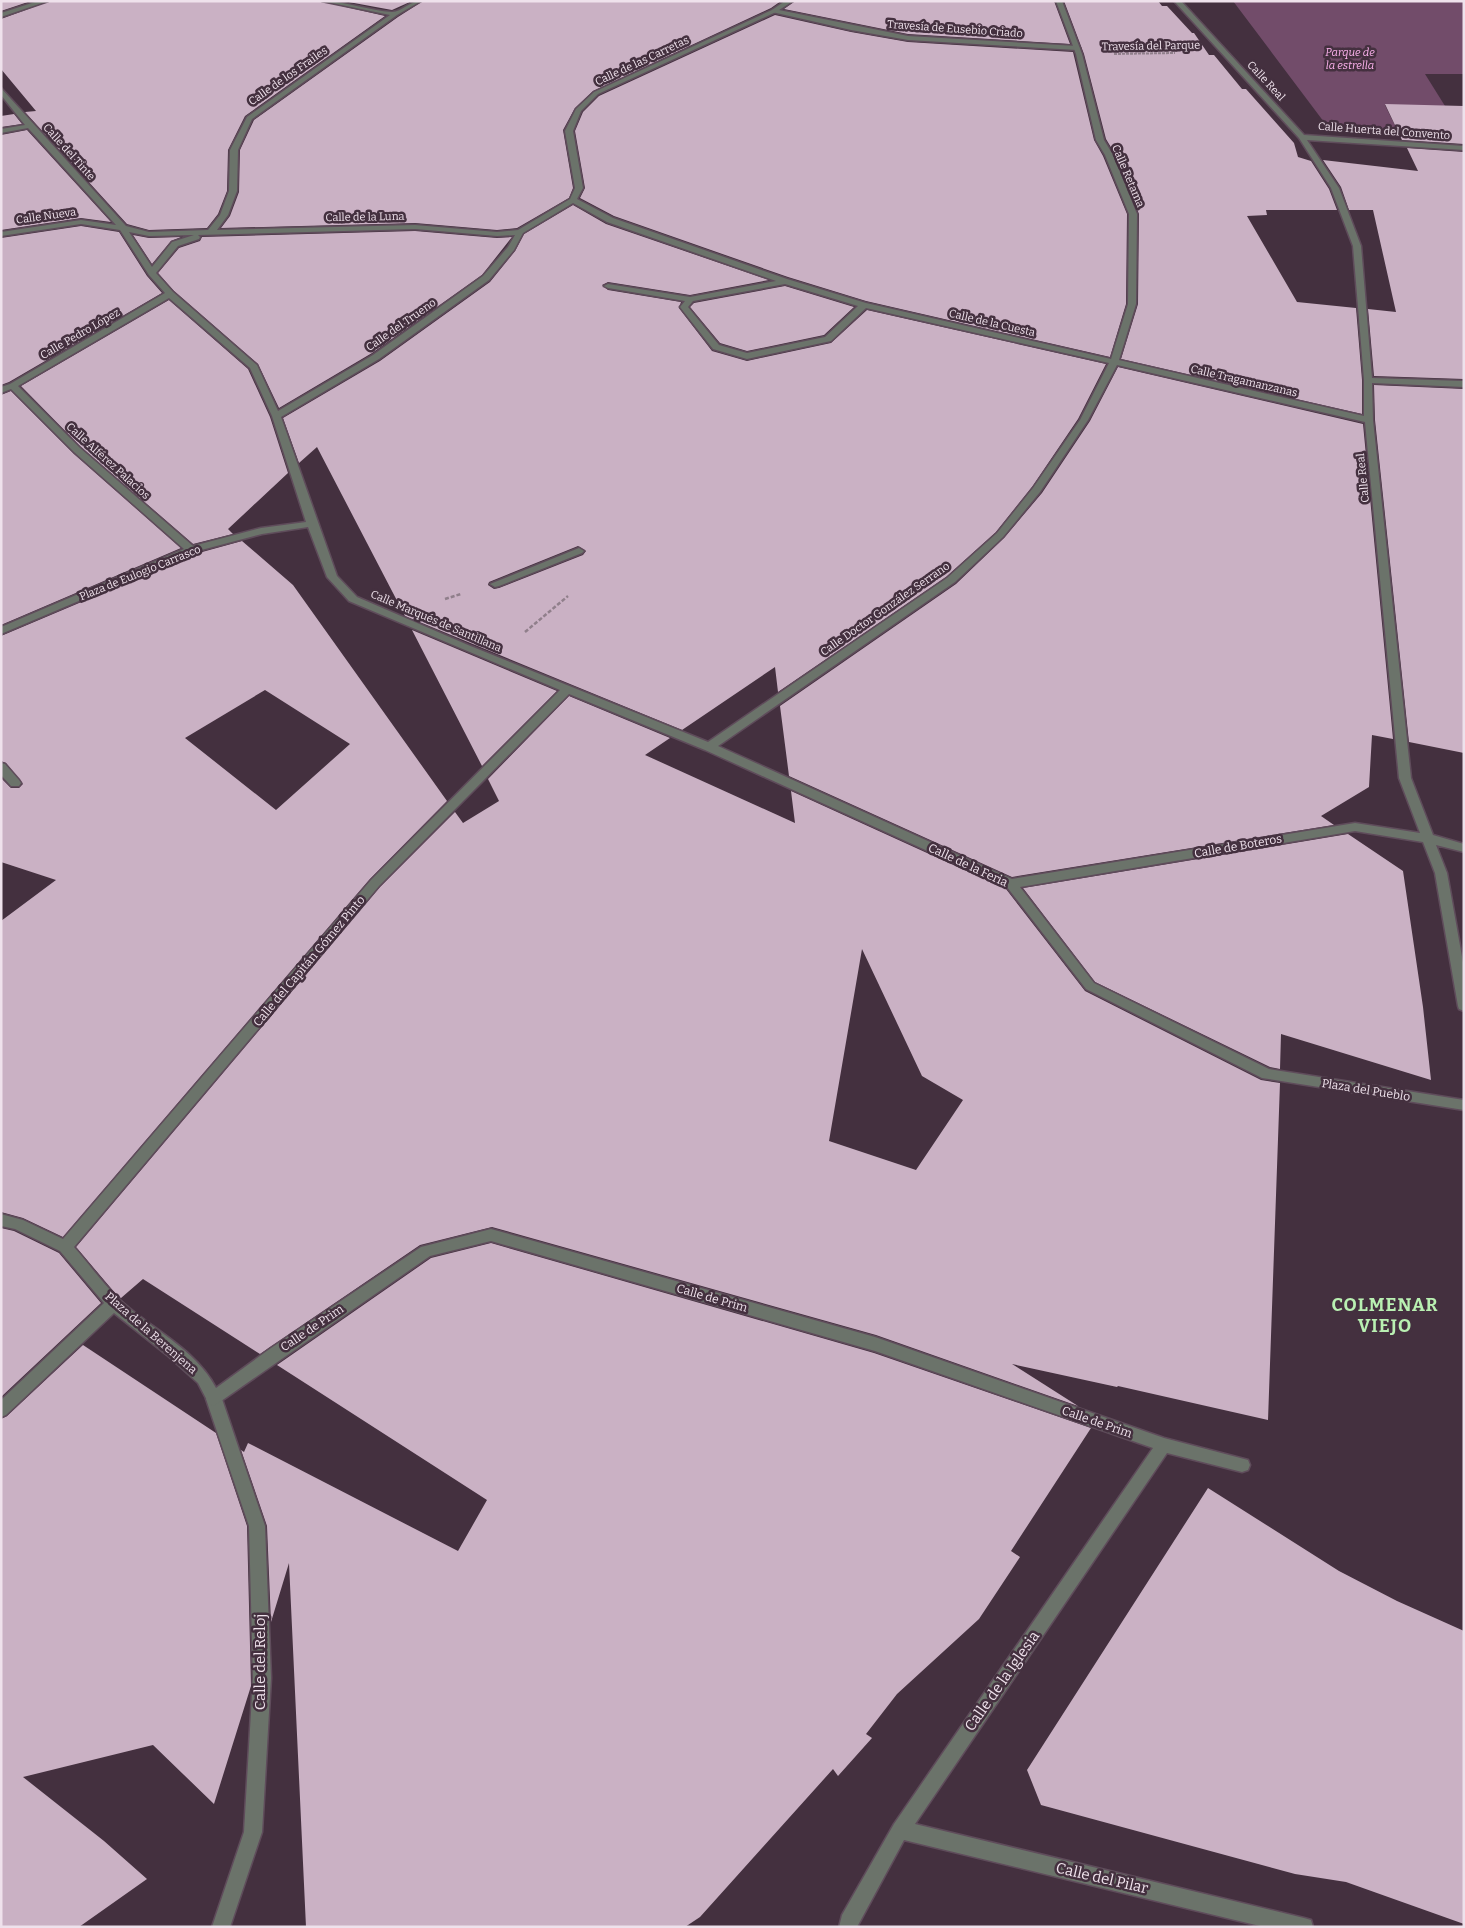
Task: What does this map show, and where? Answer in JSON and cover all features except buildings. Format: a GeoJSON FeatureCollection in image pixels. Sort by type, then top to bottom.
{"type":"FeatureCollection","features":[{"type":"Feature","properties":{"kind":"street"},"geometry":{"type":"LineString","coordinates":[[1,15],[45,1]]}},
{"type":"Feature","properties":{"kind":"street"},"geometry":{"type":"LineString","coordinates":[[325,1],[395,14]]}},
{"type":"Feature","properties":{"kind":"street","name":"Calle de los Frailes"},"geometry":{"type":"LineString","coordinates":[[210,232],[224,215],[233,191],[234,150],[249,118],[395,14],[418,1]]}},
{"type":"Feature","properties":{"kind":"street","name":"Calle de las Carretas"},"geometry":{"type":"LineString","coordinates":[[573,200],[579,188],[569,131],[578,110],[596,93],[774,11],[790,1]]}},
{"type":"Feature","properties":{"kind":"street","name":"Calle Retama"},"geometry":{"type":"LineString","coordinates":[[1059,1],[1078,51],[1100,140],[1109,155],[1132,214],[1132,304],[1114,363]]}},
{"type":"Feature","properties":{"kind":"street","name":"Calle Real"},"geometry":{"type":"LineString","coordinates":[[1177,1],[1302,137],[1335,188],[1357,246],[1368,380],[1368,420],[1405,778],[1440,873],[1464,1006]]}},
{"type":"Feature","properties":{"kind":"street","name":"Travesía de Eusebio Criado"},"geometry":{"type":"LineString","coordinates":[[774,11],[908,38],[1078,51]]}},
{"type":"Feature","properties":{"kind":"street","name":"Calle del Tinte"},"geometry":{"type":"LineString","coordinates":[[1,90],[30,126],[123,228],[152,273]]}},
{"type":"Feature","properties":{"kind":"street"},"geometry":{"type":"LineString","coordinates":[[1,131],[30,126]]}},
{"type":"Feature","properties":{"kind":"street","name":"Calle Huerta del Convento"},"geometry":{"type":"LineString","coordinates":[[1302,137],[1464,148]]}},
{"type":"Feature","properties":{"kind":"street"},"geometry":{"type":"LineString","coordinates":[[520,232],[573,200]]}},
{"type":"Feature","properties":{"kind":"street","name":"Calle de la Cuesta"},"geometry":{"type":"LineString","coordinates":[[573,200],[610,220],[784,281],[864,305],[1114,363]]}},
{"type":"Feature","properties":{"kind":"street","name":"Calle Nueva"},"geometry":{"type":"LineString","coordinates":[[1,234],[81,222],[150,234],[210,232]]}},
{"type":"Feature","properties":{"kind":"street","name":"Calle de la Luna"},"geometry":{"type":"LineString","coordinates":[[210,232],[416,227],[497,234],[520,232]]}},
{"type":"Feature","properties":{"kind":"street"},"geometry":{"type":"LineString","coordinates":[[152,273],[175,244],[210,232]]}},
{"type":"Feature","properties":{"kind":"street","name":"Calle del Trueno"},"geometry":{"type":"LineString","coordinates":[[276,416],[376,357],[486,278],[511,248],[520,232]]}},
{"type":"Feature","properties":{"kind":"street","name":"Calle Marqués de Santillana"},"geometry":{"type":"LineString","coordinates":[[152,273],[170,294],[254,368],[276,416],[332,577],[353,599],[709,747]]}},
{"type":"Feature","properties":{"kind":"street","name":"Calle de la Cuesta"},"geometry":{"type":"LineString","coordinates":[[608,286],[690,299],[784,281]]}},
{"type":"Feature","properties":{"kind":"street","name":"Calle Pedro López"},"geometry":{"type":"LineString","coordinates":[[1,390],[13,386],[170,294]]}},
{"type":"Feature","properties":{"kind":"street"},"geometry":{"type":"LineString","coordinates":[[690,299],[684,307],[716,347],[747,356],[828,340],[864,305]]}},
{"type":"Feature","properties":{"kind":"street","name":"Calle Tragamanzanas"},"geometry":{"type":"LineString","coordinates":[[1114,363],[1368,420]]}},
{"type":"Feature","properties":{"kind":"street","name":"Calle Doctor González Serrano"},"geometry":{"type":"LineString","coordinates":[[709,747],[951,580],[1000,535],[1037,490],[1084,420],[1114,363]]}},
{"type":"Feature","properties":{"kind":"street"},"geometry":{"type":"LineString","coordinates":[[1368,380],[1464,384]]}},
{"type":"Feature","properties":{"kind":"street","name":"Calle Alférez Palacios"},"geometry":{"type":"LineString","coordinates":[[13,386],[77,450],[191,550]]}},
{"type":"Feature","properties":{"kind":"street","name":"Plaza de Eulogio Carrasco"},"geometry":{"type":"LineString","coordinates":[[1,631],[191,550],[261,531],[312,524]]}},
{"type":"Feature","properties":{"kind":"street"},"geometry":{"type":"LineString","coordinates":[[495,584],[579,551]]}},
{"type":"Feature","properties":{"kind":"street","name":"Calle del Capitán Gómez Pinto"},"geometry":{"type":"LineString","coordinates":[[65,1247],[375,883],[568,689]]}},
{"type":"Feature","properties":{"kind":"street","name":"Calle de la Feria"},"geometry":{"type":"LineString","coordinates":[[709,747],[1011,884],[1090,986],[1267,1074]]}},
{"type":"Feature","properties":{"kind":"street"},"geometry":{"type":"LineString","coordinates":[[1,767],[15,783]]}},
{"type":"Feature","properties":{"kind":"street","name":"Calle de Boteros"},"geometry":{"type":"LineString","coordinates":[[1011,884],[1354,827],[1427,838],[1464,848]]}},
{"type":"Feature","properties":{"kind":"street","name":"Plaza del Pueblo"},"geometry":{"type":"LineString","coordinates":[[1267,1074],[1464,1105]]}},
{"type":"Feature","properties":{"kind":"street"},"geometry":{"type":"LineString","coordinates":[[1,1220],[18,1224],[65,1247]]}},
{"type":"Feature","properties":{"kind":"street","name":"Calle de Prim"},"geometry":{"type":"LineString","coordinates":[[214,1399],[276,1353],[426,1251],[491,1235],[875,1344],[1164,1446],[1242,1465]]}},
{"type":"Feature","properties":{"kind":"street","name":"Plaza de la Berenjena"},"geometry":{"type":"LineString","coordinates":[[65,1247],[114,1304],[172,1350],[203,1378],[214,1399]]}},
{"type":"Feature","properties":{"kind":"street"},"geometry":{"type":"LineString","coordinates":[[1,1410],[114,1304]]}},
{"type":"Feature","properties":{"kind":"street","name":"Calle del Reloj"},"geometry":{"type":"LineString","coordinates":[[214,1399],[257,1526],[262,1678],[254,1832],[221,1927]]}},
{"type":"Feature","properties":{"kind":"street","name":"Calle de la Iglesia"},"geometry":{"type":"LineString","coordinates":[[846,1925],[900,1830],[1164,1446]]}},
{"type":"Feature","properties":{"kind":"street","name":"Calle del Pilar"},"geometry":{"type":"LineString","coordinates":[[900,1830],[1304,1927]]}},
{"type":"Feature","properties":{"kind":"path","name":"Travesía del Parque"},"geometry":{"type":"LineString","coordinates":[[1078,51],[1224,52]]}},
{"type":"Feature","properties":{"kind":"path"},"geometry":{"type":"LineString","coordinates":[[494,659],[597,571],[579,551]]}},
{"type":"Feature","properties":{"kind":"green space","name":"Parque de la estrella"},"geometry":{"type":"Polygon","coordinates":[[[1233,1],[1464,1],[1464,74],[1425,74],[1445,106],[1385,105],[1399,134],[1330,130],[1233,1]]]}},
{"type":"Feature","properties":{"kind":"district","name":"COLMENAR VIEJO"},"geometry":{"type":"Point","coordinates":[1385,1315]}}]}
